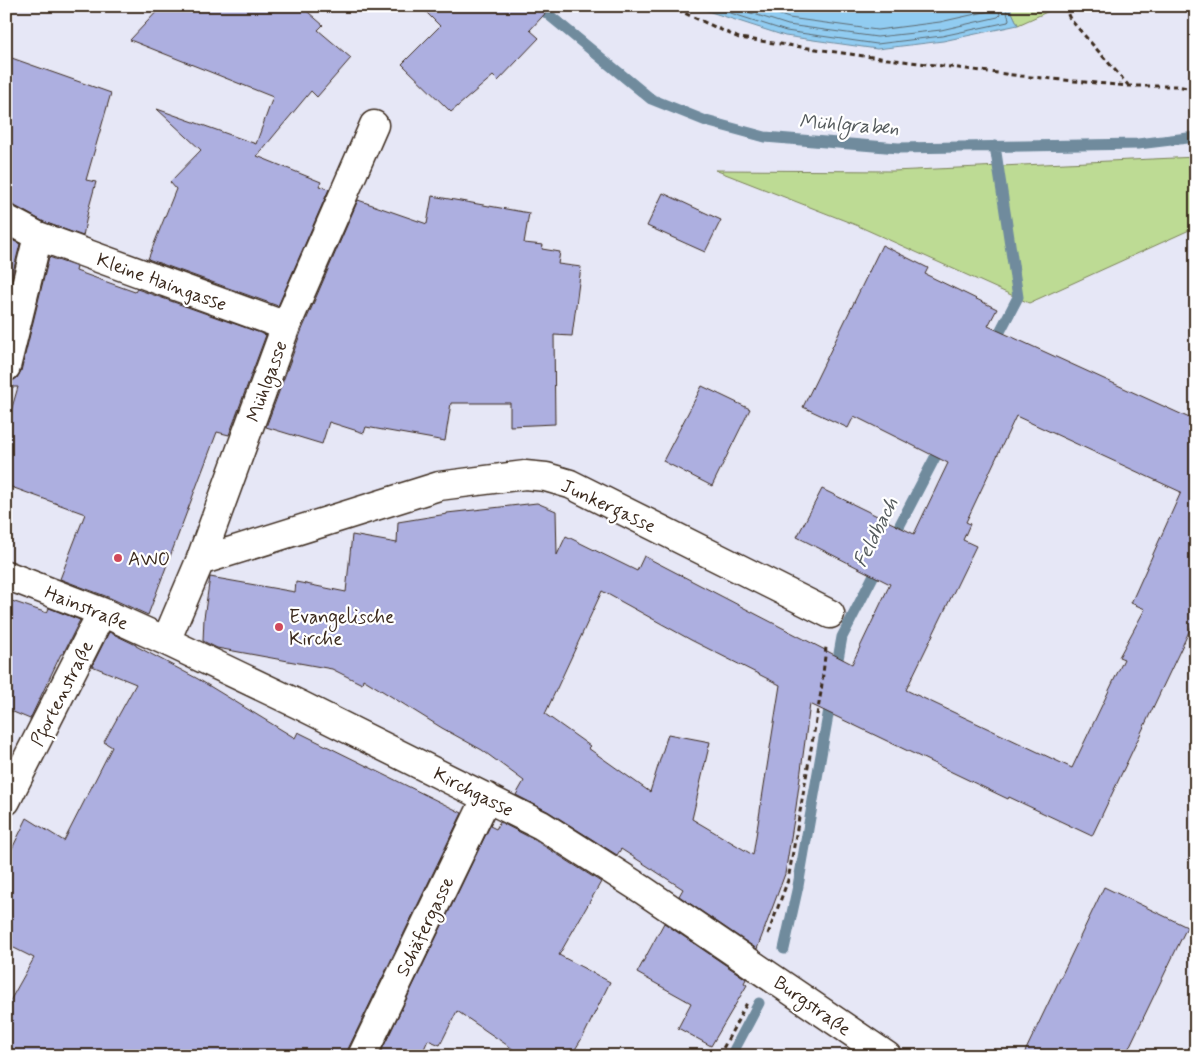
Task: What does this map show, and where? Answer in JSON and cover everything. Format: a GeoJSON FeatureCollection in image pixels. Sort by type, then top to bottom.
{"type":"FeatureCollection","features":[{"type":"Feature","properties":{"kind":"street","name":"Mühlgasse"},"geometry":{"type":"LineString","coordinates":[[166,641],[200,561],[286,326],[374,125]]}},
{"type":"Feature","properties":{"kind":"street","name":"Kleine Haingasse"},"geometry":{"type":"LineString","coordinates":[[6,218],[38,236],[286,326]]}},
{"type":"Feature","properties":{"kind":"street"},"geometry":{"type":"LineString","coordinates":[[6,367],[38,236]]}},
{"type":"Feature","properties":{"kind":"street","name":"Junkergasse"},"geometry":{"type":"LineString","coordinates":[[200,561],[439,486],[525,475],[546,477],[570,484],[830,614]]}},
{"type":"Feature","properties":{"kind":"street","name":"Hainstraße"},"geometry":{"type":"LineString","coordinates":[[6,575],[102,612],[166,641]]}},
{"type":"Feature","properties":{"kind":"street","name":"Pfortenstraße"},"geometry":{"type":"LineString","coordinates":[[6,801],[102,612]]}},
{"type":"Feature","properties":{"kind":"street","name":"Kirchgasse"},"geometry":{"type":"LineString","coordinates":[[166,641],[541,825],[764,971]]}},
{"type":"Feature","properties":{"kind":"street","name":"Schäfergasse"},"geometry":{"type":"LineString","coordinates":[[362,1056],[487,797]]}},
{"type":"Feature","properties":{"kind":"street","name":"Burgstraße"},"geometry":{"type":"LineString","coordinates":[[764,971],[887,1056]]}},
{"type":"Feature","properties":{"kind":"path"},"geometry":{"type":"LineString","coordinates":[[668,6],[739,38],[1021,76],[1128,86],[1178,86],[1192,89],[1196,93]]}},
{"type":"Feature","properties":{"kind":"path"},"geometry":{"type":"LineString","coordinates":[[1064,6],[1070,19],[1128,86]]}},
{"type":"Feature","properties":{"kind":"path"},"geometry":{"type":"LineString","coordinates":[[719,1056],[764,971],[769,932],[788,880],[821,692],[830,614]]}},
{"type":"Feature","properties":{"kind":"green space"},"geometry":{"type":"Polygon","coordinates":[[[1009,6],[1060,6],[1018,25],[1009,6]]]}},
{"type":"Feature","properties":{"kind":"green space"},"geometry":{"type":"Polygon","coordinates":[[[1196,157],[1196,227],[1029,303],[856,225],[715,170],[893,171],[1196,157]]]}},
{"type":"Feature","properties":{"kind":"water"},"geometry":{"type":"Polygon","coordinates":[[[692,6],[1009,6],[1018,25],[943,41],[877,49],[785,36],[692,6]]]}},
{"type":"Feature","properties":{"kind":"building"},"geometry":{"type":"Polygon","coordinates":[[[162,6],[301,6],[323,25],[318,30],[351,58],[317,97],[311,91],[257,156],[321,182],[319,186],[329,189],[278,306],[148,259],[176,189],[170,182],[201,150],[157,109],[256,144],[273,97],[130,40],[162,6]]]}},
{"type":"Feature","properties":{"kind":"building"},"geometry":{"type":"Polygon","coordinates":[[[420,6],[552,6],[530,30],[539,38],[498,81],[493,76],[451,112],[402,64],[440,26],[420,6]]]}},
{"type":"Feature","properties":{"kind":"building"},"geometry":{"type":"Polygon","coordinates":[[[6,56],[111,93],[86,180],[96,182],[83,236],[44,222],[13,205],[6,204],[6,56]]]}},
{"type":"Feature","properties":{"kind":"building"},"geometry":{"type":"Polygon","coordinates":[[[663,193],[721,220],[705,252],[647,226],[663,193]]]}},
{"type":"Feature","properties":{"kind":"building"},"geometry":{"type":"Polygon","coordinates":[[[432,196],[529,213],[524,243],[543,245],[542,249],[560,252],[558,264],[581,267],[572,336],[554,335],[555,424],[510,426],[510,403],[451,403],[445,441],[366,427],[364,433],[329,422],[322,444],[266,427],[301,332],[358,200],[427,224],[432,196]]]}},
{"type":"Feature","properties":{"kind":"building"},"geometry":{"type":"Polygon","coordinates":[[[6,237],[20,244],[6,300],[6,237]]]}},
{"type":"Feature","properties":{"kind":"building"},"geometry":{"type":"Polygon","coordinates":[[[882,245],[928,268],[925,274],[997,309],[988,326],[1196,421],[1196,617],[1092,836],[1009,797],[1008,799],[810,704],[785,874],[757,949],[679,896],[683,889],[621,849],[617,855],[549,812],[516,795],[524,781],[482,750],[442,728],[363,679],[362,684],[332,669],[217,648],[203,641],[204,618],[210,577],[295,592],[296,582],[346,592],[352,535],[397,543],[398,522],[447,513],[537,503],[556,511],[557,555],[566,536],[637,571],[644,556],[852,664],[890,584],[797,537],[822,489],[914,534],[948,463],[854,416],[848,428],[803,407],[882,245]],[[1016,416],[966,522],[970,524],[963,540],[976,546],[906,690],[1072,768],[1124,659],[1119,657],[1145,609],[1131,603],[1181,492],[1016,416]],[[602,591],[545,714],[590,746],[588,748],[650,792],[668,734],[710,742],[692,819],[753,855],[780,685],[691,640],[602,591]]]}},
{"type":"Feature","properties":{"kind":"building"},"geometry":{"type":"Polygon","coordinates":[[[49,257],[77,267],[76,271],[135,292],[137,289],[266,335],[229,435],[217,432],[148,615],[108,597],[60,579],[85,514],[6,485],[6,428],[18,387],[6,387],[6,382],[11,382],[17,378],[21,371],[49,257]]]}},
{"type":"Feature","properties":{"kind":"building"},"geometry":{"type":"Polygon","coordinates":[[[702,386],[750,409],[712,486],[663,461],[702,386]]]}},
{"type":"Feature","properties":{"kind":"building"},"geometry":{"type":"Polygon","coordinates":[[[6,599],[47,613],[49,608],[80,620],[63,654],[61,654],[30,719],[6,709],[6,599]]]}},
{"type":"Feature","properties":{"kind":"building"},"geometry":{"type":"Polygon","coordinates":[[[109,632],[198,679],[295,738],[298,732],[462,813],[348,1049],[347,1056],[6,1056],[6,1008],[34,958],[6,944],[6,861],[27,818],[64,841],[112,747],[104,742],[136,684],[92,666],[109,632]]]}},
{"type":"Feature","properties":{"kind":"building"},"geometry":{"type":"Polygon","coordinates":[[[500,822],[533,839],[601,882],[559,955],[610,982],[584,1035],[571,1056],[523,1056],[457,1011],[440,1045],[428,1040],[421,1056],[379,1056],[490,826],[496,829],[500,822]]]}},
{"type":"Feature","properties":{"kind":"building"},"geometry":{"type":"Polygon","coordinates":[[[1104,887],[1187,927],[1125,1056],[1023,1056],[1104,887]]]}},
{"type":"Feature","properties":{"kind":"building"},"geometry":{"type":"Polygon","coordinates":[[[664,923],[746,979],[744,983],[747,985],[711,1046],[678,1028],[691,1003],[637,973],[664,923]]]}},
{"type":"Feature","properties":{"kind":"waterway","name":"Mühlgraben"},"geometry":{"type":"LineString","coordinates":[[538,6],[651,99],[706,121],[765,137],[898,148],[1138,144],[1196,137]]}},
{"type":"Feature","properties":{"kind":"waterway","name":"Feldbach"},"geometry":{"type":"LineString","coordinates":[[993,345],[1018,297],[995,146]]}},
{"type":"Feature","properties":{"kind":"waterway","name":"Feldbach"},"geometry":{"type":"LineString","coordinates":[[892,540],[942,444]]}},
{"type":"Feature","properties":{"kind":"waterway","name":"Feldbach"},"geometry":{"type":"LineString","coordinates":[[836,670],[842,637],[880,563]]}},
{"type":"Feature","properties":{"kind":"waterway","name":"Feldbach"},"geometry":{"type":"LineString","coordinates":[[784,949],[798,886],[831,698]]}},
{"type":"Feature","properties":{"kind":"waterway","name":"Feldbach"},"geometry":{"type":"LineString","coordinates":[[731,1056],[759,1003]]}},
{"type":"Feature","properties":{"kind":"place","name":"AWO"},"geometry":{"type":"Point","coordinates":[118,558]}},
{"type":"Feature","properties":{"kind":"place","name":"Evangelische Kirche"},"geometry":{"type":"Point","coordinates":[279,627]}}]}
